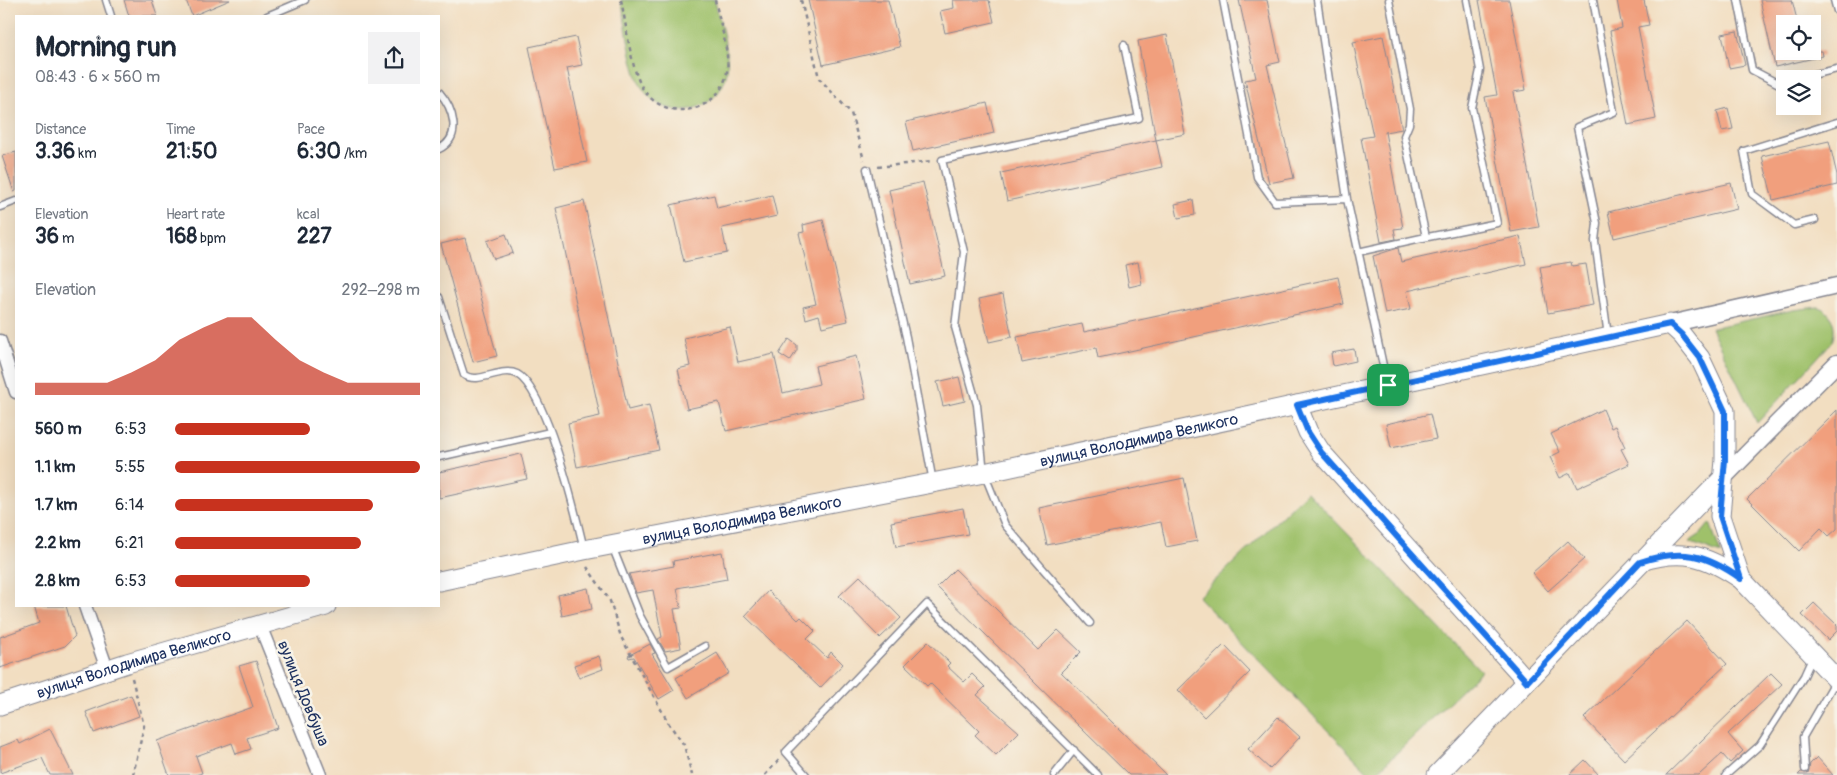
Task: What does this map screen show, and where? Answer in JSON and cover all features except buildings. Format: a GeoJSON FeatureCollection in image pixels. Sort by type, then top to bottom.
{"type":"FeatureCollection","features":[{"type":"Feature","properties":{"kind":"main road","name":"вулиця Володимира Великого"},"geometry":{"type":"LineString","coordinates":[[440,582],[585,559],[611,545],[984,473],[1670,324]]}},
{"type":"Feature","properties":{"kind":"main road"},"geometry":{"type":"LineString","coordinates":[[1670,324],[1682,335],[1700,358],[1722,401],[1725,411],[1726,436],[1720,516],[1741,579]]}},
{"type":"Feature","properties":{"kind":"main road"},"geometry":{"type":"LineString","coordinates":[[1297,405],[1308,432],[1321,452],[1527,682]]}},
{"type":"Feature","properties":{"kind":"main road"},"geometry":{"type":"LineString","coordinates":[[1437,775],[1640,562],[1723,478]]}},
{"type":"Feature","properties":{"kind":"main road"},"geometry":{"type":"LineString","coordinates":[[1640,562],[1660,555],[1682,554],[1703,558],[1723,566],[1741,579],[1837,680]]}},
{"type":"Feature","properties":{"kind":"main road","name":"вулиця Володимира Великого"},"geometry":{"type":"LineString","coordinates":[[0,705],[107,669],[319,607]]}},
{"type":"Feature","properties":{"kind":"street","name":"вулиця Володимира Великого"},"geometry":{"type":"LineString","coordinates":[[1670,324],[1837,286]]}},
{"type":"Feature","properties":{"kind":"street"},"geometry":{"type":"LineString","coordinates":[[0,341],[15,389]]}},
{"type":"Feature","properties":{"kind":"street"},"geometry":{"type":"LineString","coordinates":[[1723,478],[1837,363]]}},
{"type":"Feature","properties":{"kind":"street"},"geometry":{"type":"LineString","coordinates":[[86,607],[107,669]]}},
{"type":"Feature","properties":{"kind":"street","name":"вулиця Довбуша"},"geometry":{"type":"LineString","coordinates":[[259,623],[320,775]]}},
{"type":"Feature","properties":{"kind":"lane"},"geometry":{"type":"LineString","coordinates":[[106,0],[111,15]]}},
{"type":"Feature","properties":{"kind":"lane"},"geometry":{"type":"LineString","coordinates":[[269,15],[305,0]]}},
{"type":"Feature","properties":{"kind":"lane"},"geometry":{"type":"LineString","coordinates":[[1223,0],[1257,178],[1275,202],[1348,199]]}},
{"type":"Feature","properties":{"kind":"lane"},"geometry":{"type":"LineString","coordinates":[[1317,0],[1348,199],[1388,385]]}},
{"type":"Feature","properties":{"kind":"lane"},"geometry":{"type":"LineString","coordinates":[[1389,0],[1410,109],[1409,124],[1404,136],[1426,237]]}},
{"type":"Feature","properties":{"kind":"lane"},"geometry":{"type":"LineString","coordinates":[[1358,252],[1497,223],[1472,108],[1480,70],[1468,0]]}},
{"type":"Feature","properties":{"kind":"lane"},"geometry":{"type":"LineString","coordinates":[[1592,0],[1614,112],[1577,127],[1597,223],[1595,240],[1608,337]]}},
{"type":"Feature","properties":{"kind":"lane"},"geometry":{"type":"LineString","coordinates":[[1738,0],[1752,70],[1776,82]]}},
{"type":"Feature","properties":{"kind":"lane"},"geometry":{"type":"LineString","coordinates":[[1834,0],[1837,11]]}},
{"type":"Feature","properties":{"kind":"lane"},"geometry":{"type":"LineString","coordinates":[[1090,623],[1005,525],[984,473],[977,405],[955,327],[964,252],[942,160],[1140,118],[1124,45]]}},
{"type":"Feature","properties":{"kind":"lane"},"geometry":{"type":"LineString","coordinates":[[1821,73],[1837,69]]}},
{"type":"Feature","properties":{"kind":"lane"},"geometry":{"type":"LineString","coordinates":[[440,94],[452,113],[455,124],[444,147],[440,149]]}},
{"type":"Feature","properties":{"kind":"lane"},"geometry":{"type":"LineString","coordinates":[[1815,220],[1794,225],[1752,194],[1744,151],[1837,122]]}},
{"type":"Feature","properties":{"kind":"lane"},"geometry":{"type":"LineString","coordinates":[[867,169],[906,337],[933,483]]}},
{"type":"Feature","properties":{"kind":"lane"},"geometry":{"type":"LineString","coordinates":[[0,207],[15,201]]}},
{"type":"Feature","properties":{"kind":"lane"},"geometry":{"type":"LineString","coordinates":[[440,300],[464,375],[473,378],[507,373],[518,375],[531,390],[550,432],[568,483],[585,559]]}},
{"type":"Feature","properties":{"kind":"lane"},"geometry":{"type":"LineString","coordinates":[[440,457],[550,432]]}},
{"type":"Feature","properties":{"kind":"lane"},"geometry":{"type":"LineString","coordinates":[[611,545],[640,616],[668,667],[705,646]]}},
{"type":"Feature","properties":{"kind":"lane"},"geometry":{"type":"LineString","coordinates":[[806,775],[786,752],[927,604],[1098,775]]}},
{"type":"Feature","properties":{"kind":"lane"},"geometry":{"type":"LineString","coordinates":[[1726,775],[1760,745],[1804,676],[1813,656]]}},
{"type":"Feature","properties":{"kind":"lane"},"geometry":{"type":"LineString","coordinates":[[1804,769],[1803,737],[1837,680]]}},
{"type":"Feature","properties":{"kind":"lane"},"geometry":{"type":"LineString","coordinates":[[1054,775],[1074,750]]}},
{"type":"Feature","properties":{"kind":"path"},"geometry":{"type":"LineString","coordinates":[[621,0],[642,88],[651,99],[663,107],[677,110],[691,110],[704,105],[716,96],[724,84],[727,70],[726,54],[715,0]]}},
{"type":"Feature","properties":{"kind":"path"},"geometry":{"type":"LineString","coordinates":[[801,0],[819,78],[851,113],[867,169],[942,160]]}},
{"type":"Feature","properties":{"kind":"path"},"geometry":{"type":"LineString","coordinates":[[585,559],[610,601],[621,637],[669,724],[684,745],[692,775]]}},
{"type":"Feature","properties":{"kind":"path"},"geometry":{"type":"LineString","coordinates":[[127,663],[144,721],[133,775]]}},
{"type":"Feature","properties":{"kind":"path"},"geometry":{"type":"LineString","coordinates":[[765,775],[786,752]]}},
{"type":"Feature","properties":{"kind":"green space"},"geometry":{"type":"Polygon","coordinates":[[[621,0],[715,0],[726,46],[728,64],[722,86],[714,97],[703,105],[691,109],[678,110],[665,107],[653,100],[643,89],[635,71],[621,0]]]}},
{"type":"Feature","properties":{"kind":"green space"},"geometry":{"type":"Polygon","coordinates":[[[1818,307],[1827,312],[1834,326],[1832,342],[1757,423],[1711,328],[1793,310],[1818,307]]]}},
{"type":"Feature","properties":{"kind":"green space"},"geometry":{"type":"Polygon","coordinates":[[[1307,492],[1481,671],[1374,775],[1371,775],[1198,597],[1307,492]]]}},
{"type":"Feature","properties":{"kind":"green space"},"geometry":{"type":"Polygon","coordinates":[[[1710,523],[1721,554],[1689,542],[1701,534],[1710,523]]]}},
{"type":"Feature","properties":{"kind":"route"},"geometry":{"type":"LineString","coordinates":[[1670,324],[1691,345],[1700,358],[1722,401],[1725,411],[1725,460],[1720,516],[1741,579],[1723,566],[1703,558],[1682,554],[1660,555],[1640,562],[1527,682],[1321,452],[1308,432],[1297,405],[1388,385],[1670,324]]}}]}
